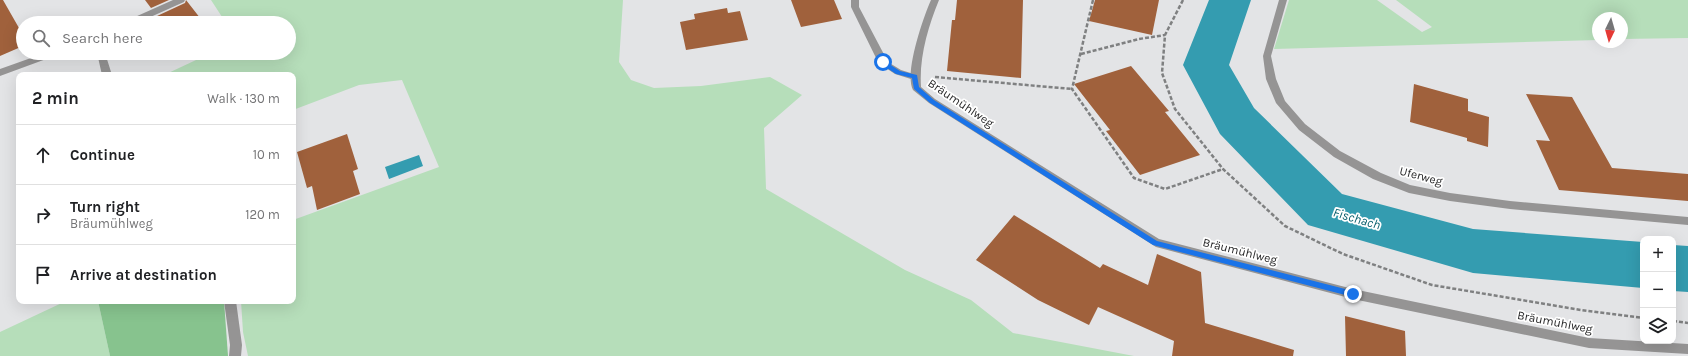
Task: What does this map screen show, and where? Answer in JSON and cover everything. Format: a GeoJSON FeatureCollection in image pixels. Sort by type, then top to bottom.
{"type":"FeatureCollection","features":[{"type":"Feature","properties":{"kind":"street"},"geometry":{"type":"LineString","coordinates":[[144,16],[181,0]]}},
{"type":"Feature","properties":{"kind":"street"},"geometry":{"type":"LineString","coordinates":[[855,0],[855,7],[883,62],[898,72],[914,77]]}},
{"type":"Feature","properties":{"kind":"street","name":"Bräumühlweg"},"geometry":{"type":"LineString","coordinates":[[935,0],[920,46],[914,77],[916,88],[932,101],[1156,243],[1353,294],[1589,343],[1688,349]]}},
{"type":"Feature","properties":{"kind":"street","name":"Uferweg"},"geometry":{"type":"LineString","coordinates":[[1283,0],[1267,56],[1271,79],[1281,103],[1302,127],[1337,154],[1377,176],[1409,189],[1450,197],[1533,207],[1688,221]]}},
{"type":"Feature","properties":{"kind":"street"},"geometry":{"type":"LineString","coordinates":[[0,73],[35,60]]}},
{"type":"Feature","properties":{"kind":"street"},"geometry":{"type":"LineString","coordinates":[[103,60],[106,72]]}},
{"type":"Feature","properties":{"kind":"street"},"geometry":{"type":"LineString","coordinates":[[230,304],[236,345],[235,356]]}},
{"type":"Feature","properties":{"kind":"path"},"geometry":{"type":"LineString","coordinates":[[1093,0],[1072,89],[1134,178],[1165,189],[1223,169]]}},
{"type":"Feature","properties":{"kind":"path"},"geometry":{"type":"LineString","coordinates":[[1183,0],[1165,35],[1162,73],[1175,109],[1223,169],[1285,226],[1343,254],[1432,284],[1581,310],[1640,318]]}},
{"type":"Feature","properties":{"kind":"path"},"geometry":{"type":"LineString","coordinates":[[1081,54],[1139,39],[1165,35]]}},
{"type":"Feature","properties":{"kind":"path"},"geometry":{"type":"LineString","coordinates":[[914,77],[947,78],[1072,89]]}},
{"type":"Feature","properties":{"kind":"path"},"geometry":{"type":"LineString","coordinates":[[1676,321],[1688,323]]}},
{"type":"Feature","properties":{"kind":"green space"},"geometry":{"type":"Polygon","coordinates":[[[211,0],[623,0],[619,62],[631,80],[654,88],[701,86],[770,77],[802,95],[764,128],[766,189],[905,270],[971,300],[1013,333],[1134,356],[248,356],[243,332],[241,304],[296,304],[296,219],[439,167],[402,80],[359,85],[296,109],[296,72],[170,72],[196,60],[296,60],[296,16],[221,16],[211,0]]]}},
{"type":"Feature","properties":{"kind":"green space"},"geometry":{"type":"Polygon","coordinates":[[[1289,0],[1377,0],[1422,32],[1432,27],[1396,0],[1688,0],[1688,38],[1628,39],[1628,12],[1592,12],[1592,40],[1274,49],[1289,0]]]}},
{"type":"Feature","properties":{"kind":"green space"},"geometry":{"type":"Polygon","coordinates":[[[60,304],[99,304],[110,356],[0,356],[0,332],[60,304]]]}},
{"type":"Feature","properties":{"kind":"green space"},"geometry":{"type":"Polygon","coordinates":[[[99,304],[224,304],[228,356],[110,356],[99,304]]]}},
{"type":"Feature","properties":{"kind":"water"},"geometry":{"type":"Polygon","coordinates":[[[419,155],[423,166],[389,179],[385,167],[419,155]]]}},
{"type":"Feature","properties":{"kind":"building"},"geometry":{"type":"Polygon","coordinates":[[[0,0],[3,0],[16,23],[16,49],[0,56],[0,0]]]}},
{"type":"Feature","properties":{"kind":"building"},"geometry":{"type":"Polygon","coordinates":[[[145,0],[169,0],[151,8],[145,0]]]}},
{"type":"Feature","properties":{"kind":"building"},"geometry":{"type":"Polygon","coordinates":[[[186,0],[199,16],[157,16],[185,3],[186,0]]]}},
{"type":"Feature","properties":{"kind":"building"},"geometry":{"type":"Polygon","coordinates":[[[791,0],[834,0],[842,19],[801,27],[791,0]]]}},
{"type":"Feature","properties":{"kind":"building"},"geometry":{"type":"Polygon","coordinates":[[[957,0],[1023,0],[1021,78],[947,71],[952,20],[955,20],[957,0]]]}},
{"type":"Feature","properties":{"kind":"building"},"geometry":{"type":"Polygon","coordinates":[[[1095,0],[1159,0],[1152,35],[1089,21],[1095,0]]]}},
{"type":"Feature","properties":{"kind":"building"},"geometry":{"type":"Polygon","coordinates":[[[727,8],[728,13],[740,11],[748,40],[686,50],[680,22],[695,19],[694,14],[727,8]]]}},
{"type":"Feature","properties":{"kind":"building"},"geometry":{"type":"Polygon","coordinates":[[[1131,66],[1169,111],[1165,112],[1200,155],[1140,175],[1106,131],[1110,130],[1074,84],[1131,66]]]}},
{"type":"Feature","properties":{"kind":"building"},"geometry":{"type":"Polygon","coordinates":[[[1414,84],[1468,99],[1468,111],[1489,117],[1488,147],[1467,141],[1467,138],[1410,122],[1414,84]]]}},
{"type":"Feature","properties":{"kind":"building"},"geometry":{"type":"Polygon","coordinates":[[[1526,94],[1572,97],[1612,168],[1688,174],[1688,201],[1559,190],[1536,140],[1550,141],[1526,94]]]}},
{"type":"Feature","properties":{"kind":"building"},"geometry":{"type":"Polygon","coordinates":[[[347,134],[358,169],[353,171],[360,194],[317,210],[312,186],[307,188],[297,152],[347,134]]]}},
{"type":"Feature","properties":{"kind":"building"},"geometry":{"type":"Polygon","coordinates":[[[1014,215],[1100,268],[1103,264],[1148,285],[1157,254],[1201,272],[1205,323],[1294,350],[1293,356],[1172,356],[1174,341],[1098,307],[1089,325],[1038,300],[976,260],[1014,215]]]}},
{"type":"Feature","properties":{"kind":"building"},"geometry":{"type":"Polygon","coordinates":[[[1345,316],[1405,331],[1406,356],[1346,356],[1345,316]]]}},
{"type":"Feature","properties":{"kind":"waterway","name":"Fischach"},"geometry":{"type":"LineString","coordinates":[[1230,0],[1206,65],[1237,121],[1326,210],[1473,251],[1640,265]]}},
{"type":"Feature","properties":{"kind":"waterway","name":"Fischach"},"geometry":{"type":"LineString","coordinates":[[1676,268],[1688,269]]}},
{"type":"Feature","properties":{"kind":"route"},"geometry":{"type":"LineString","coordinates":[[883,62],[898,72],[914,77],[916,88],[932,101],[1156,243],[1353,294]]}}]}
